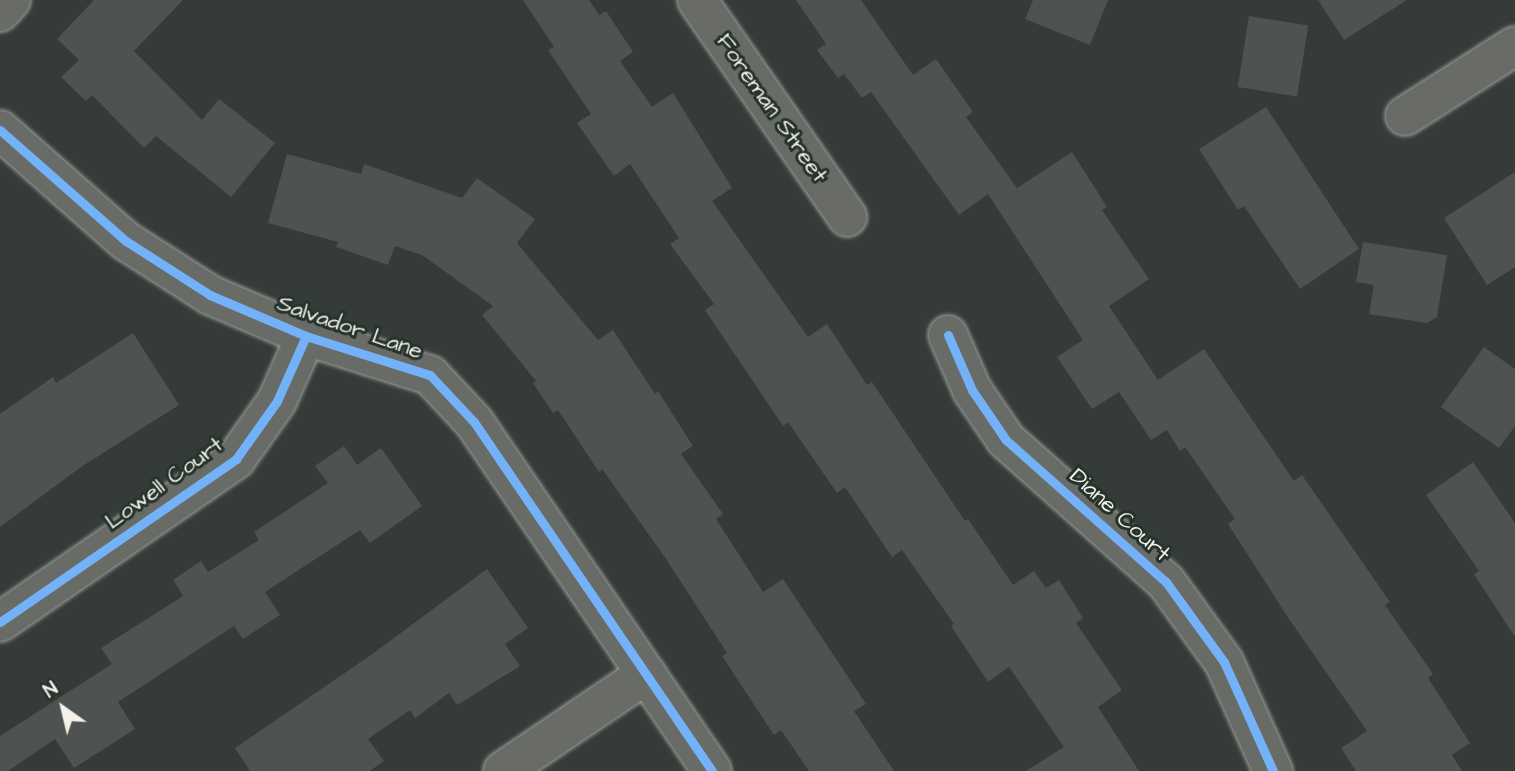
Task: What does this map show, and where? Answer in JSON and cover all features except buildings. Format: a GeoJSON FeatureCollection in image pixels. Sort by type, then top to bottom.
{"type":"FeatureCollection","features":[{"type":"Feature","properties":{"kind":"street"},"geometry":{"type":"LineString","coordinates":[[0,12],[10,0]]}},
{"type":"Feature","properties":{"kind":"street","name":"Foreman Street"},"geometry":{"type":"LineString","coordinates":[[698,0],[847,217]]}},
{"type":"Feature","properties":{"kind":"street"},"geometry":{"type":"LineString","coordinates":[[1405,116],[1515,46]]}},
{"type":"Feature","properties":{"kind":"street","name":"Salvador Lane"},"geometry":{"type":"LineString","coordinates":[[0,130],[126,241],[210,295],[306,336],[430,375],[474,422],[712,771]]}},
{"type":"Feature","properties":{"kind":"street","name":"Diane Court"},"geometry":{"type":"LineString","coordinates":[[948,335],[972,390],[1006,440],[1166,582],[1224,662],[1273,771]]}},
{"type":"Feature","properties":{"kind":"street","name":"Lowell Court"},"geometry":{"type":"LineString","coordinates":[[0,622],[236,459],[277,401],[306,336]]}},
{"type":"Feature","properties":{"kind":"street"},"geometry":{"type":"LineString","coordinates":[[503,771],[646,674]]}},
{"type":"Feature","properties":{"kind":"cycle path"},"geometry":{"type":"LineString","coordinates":[[0,130],[126,241],[210,295],[306,336],[430,375],[474,422],[712,771]]}},
{"type":"Feature","properties":{"kind":"cycle path"},"geometry":{"type":"LineString","coordinates":[[948,335],[972,390],[1006,440],[1166,582],[1224,662],[1273,771]]}},
{"type":"Feature","properties":{"kind":"cycle path"},"geometry":{"type":"LineString","coordinates":[[0,622],[236,459],[277,401],[306,336]]}}]}
